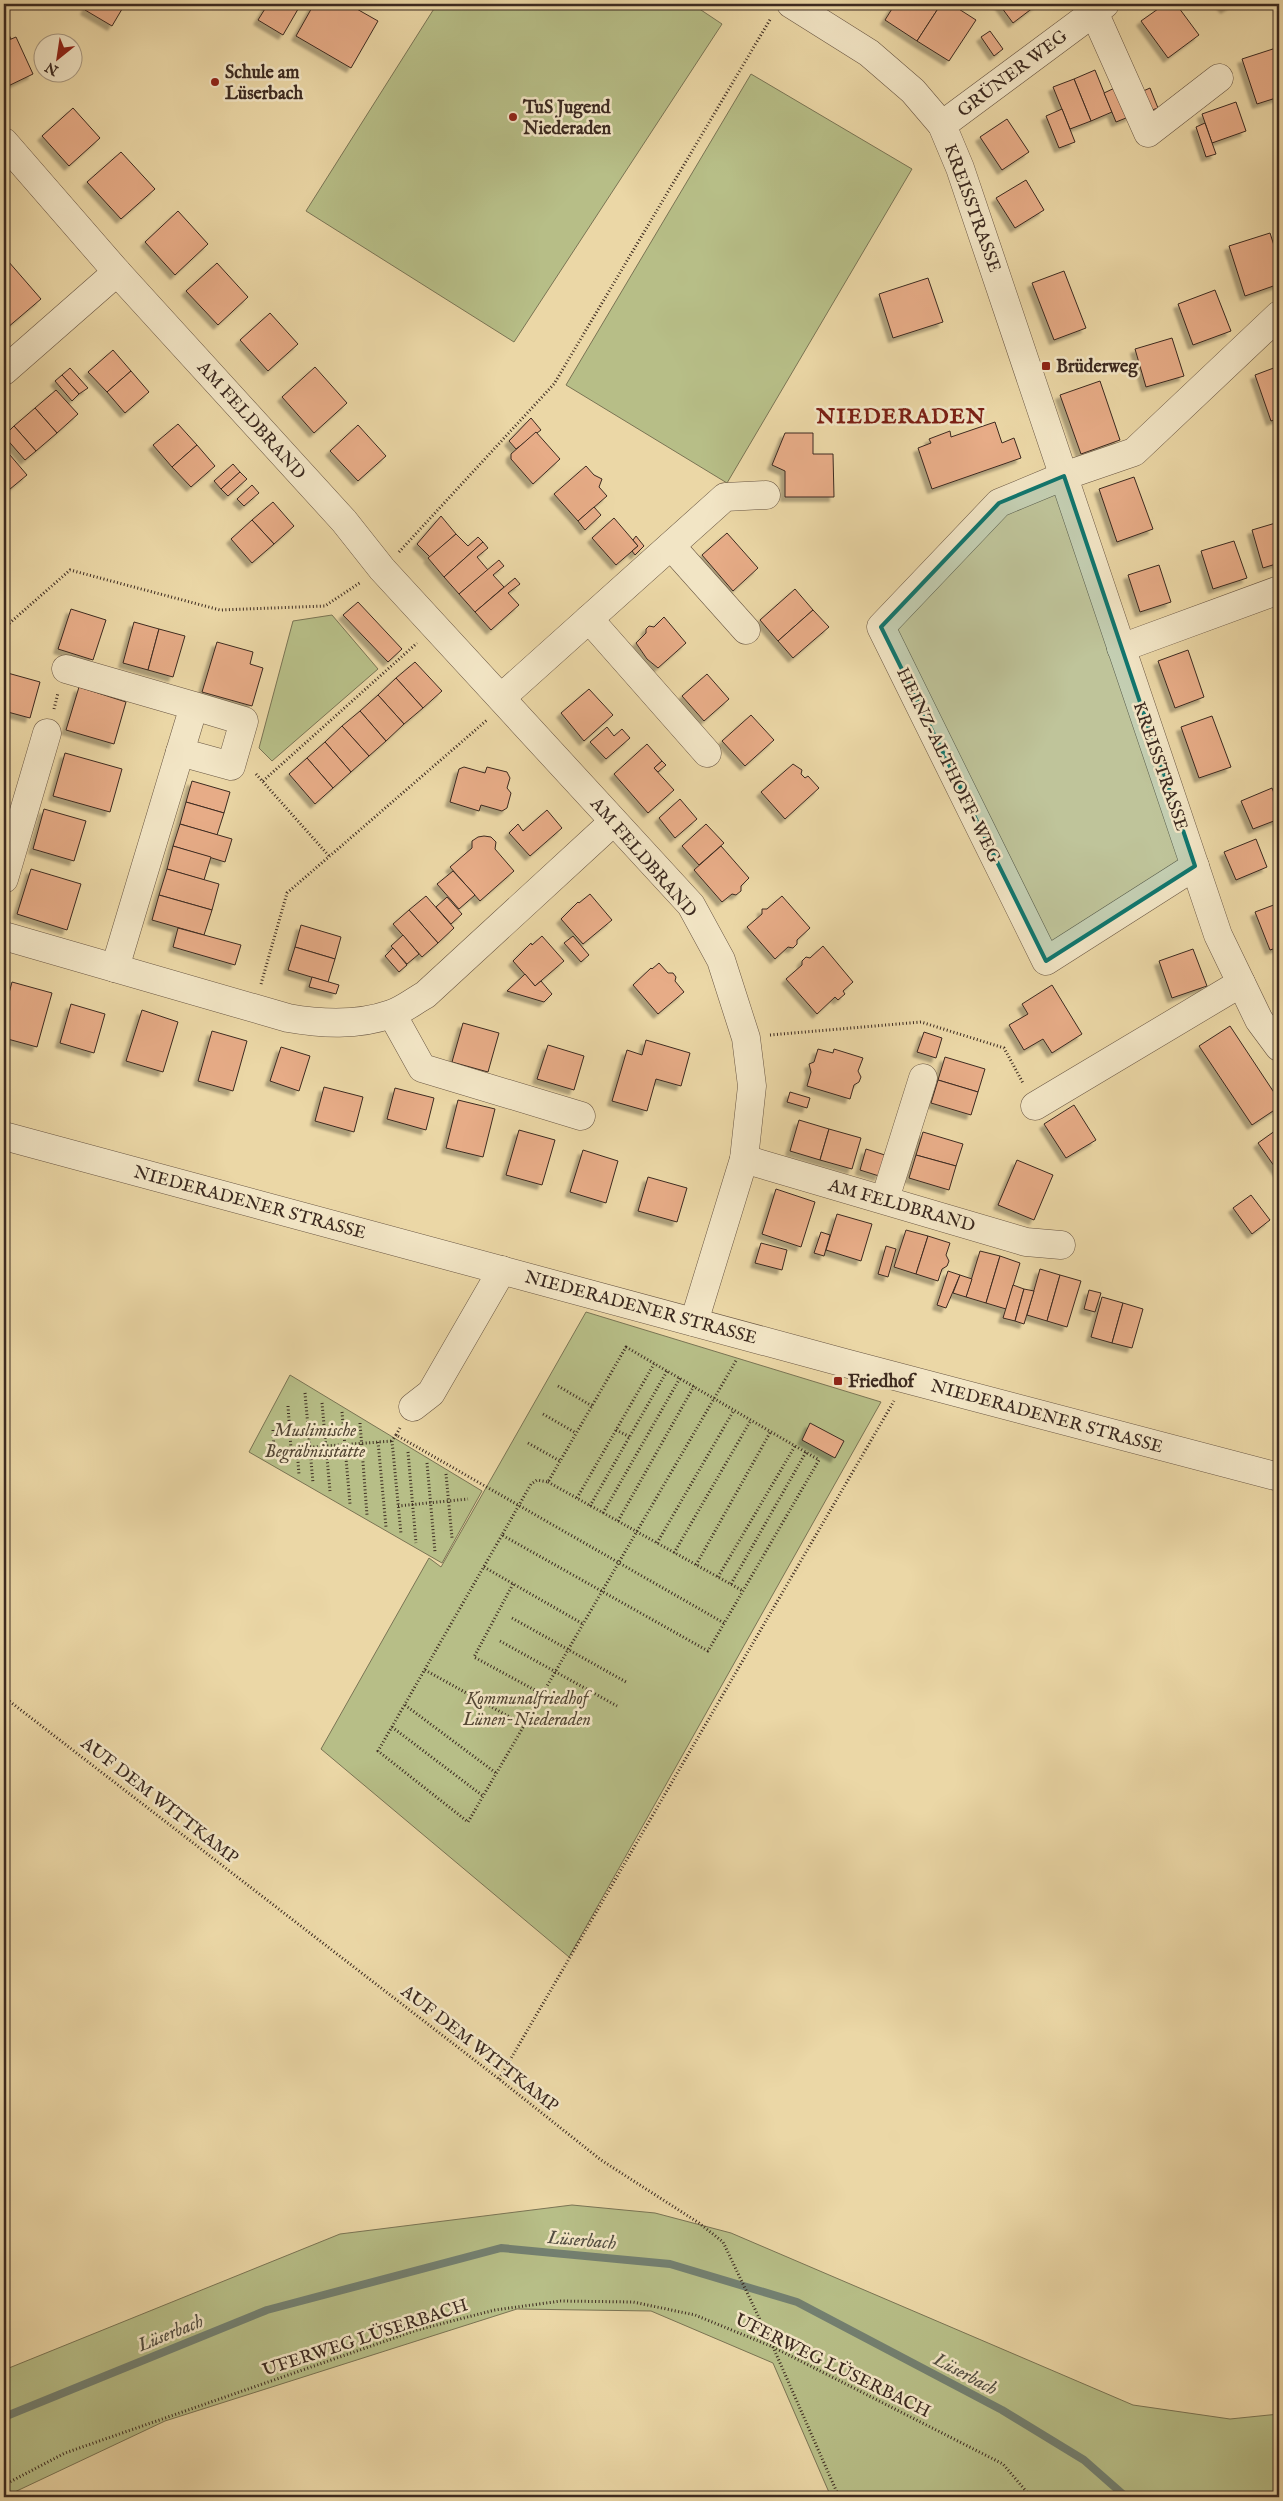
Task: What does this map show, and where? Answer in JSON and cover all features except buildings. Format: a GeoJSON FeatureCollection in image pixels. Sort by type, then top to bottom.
{"type":"FeatureCollection","features":[{"type":"Feature","properties":{"kind":"street","name":"KREISSTRASSE"},"geometry":{"type":"LineString","coordinates":[[783,8],[869,53],[913,91],[942,125],[960,168],[1218,935],[1259,1020],[1279,1047]]}},
{"type":"Feature","properties":{"kind":"street","name":"GRÜNER WEG"},"geometry":{"type":"LineString","coordinates":[[942,125],[1099,8]]}},
{"type":"Feature","properties":{"kind":"street"},"geometry":{"type":"LineString","coordinates":[[1099,8],[1148,133],[1219,78]]}},
{"type":"Feature","properties":{"kind":"street","name":"AM FELDBRAND"},"geometry":{"type":"LineString","coordinates":[[4,142],[117,272],[344,521],[382,569],[502,697],[613,822],[691,905],[721,960],[746,1038],[752,1086],[744,1159],[694,1322]]}},
{"type":"Feature","properties":{"kind":"street"},"geometry":{"type":"LineString","coordinates":[[4,371],[117,272]]}},
{"type":"Feature","properties":{"kind":"street"},"geometry":{"type":"LineString","coordinates":[[1064,476],[1134,452],[1279,315]]}},
{"type":"Feature","properties":{"kind":"street","name":"HEINZ-ALTHOFF-WEG"},"geometry":{"type":"LineString","coordinates":[[1064,476],[999,503],[881,627],[1046,961],[1195,866]]}},
{"type":"Feature","properties":{"kind":"street"},"geometry":{"type":"LineString","coordinates":[[502,697],[725,497],[766,495]]}},
{"type":"Feature","properties":{"kind":"street"},"geometry":{"type":"LineString","coordinates":[[671,546],[746,630]]}},
{"type":"Feature","properties":{"kind":"street"},"geometry":{"type":"LineString","coordinates":[[1122,648],[1279,590]]}},
{"type":"Feature","properties":{"kind":"street"},"geometry":{"type":"LineString","coordinates":[[589,619],[707,753]]}},
{"type":"Feature","properties":{"kind":"street"},"geometry":{"type":"LineString","coordinates":[[66,669],[244,721],[231,766],[180,752]]}},
{"type":"Feature","properties":{"kind":"street"},"geometry":{"type":"LineString","coordinates":[[115,968],[194,706]]}},
{"type":"Feature","properties":{"kind":"street"},"geometry":{"type":"LineString","coordinates":[[4,879],[47,734]]}},
{"type":"Feature","properties":{"kind":"street"},"geometry":{"type":"LineString","coordinates":[[4,936],[288,1018],[324,1024],[359,1022],[392,1014],[425,995],[613,822]]}},
{"type":"Feature","properties":{"kind":"street"},"geometry":{"type":"LineString","coordinates":[[1035,1106],[1241,983]]}},
{"type":"Feature","properties":{"kind":"street"},"geometry":{"type":"LineString","coordinates":[[392,1014],[422,1068],[581,1116]]}},
{"type":"Feature","properties":{"kind":"street"},"geometry":{"type":"LineString","coordinates":[[886,1199],[923,1078]]}},
{"type":"Feature","properties":{"kind":"street","name":"NIEDERADENER STRASSE"},"geometry":{"type":"LineString","coordinates":[[4,1136],[1279,1477]]}},
{"type":"Feature","properties":{"kind":"street","name":"AM FELDBRAND"},"geometry":{"type":"LineString","coordinates":[[744,1159],[886,1199],[1026,1242],[1061,1245]]}},
{"type":"Feature","properties":{"kind":"street"},"geometry":{"type":"LineString","coordinates":[[413,1407],[430,1393],[502,1270]]}},
{"type":"Feature","properties":{"kind":"path"},"geometry":{"type":"LineString","coordinates":[[4,628],[70,570],[220,610],[325,606],[382,569],[554,384],[783,8]]}},
{"type":"Feature","properties":{"kind":"path"},"geometry":{"type":"LineString","coordinates":[[263,781],[436,626]]}},
{"type":"Feature","properties":{"kind":"path"},"geometry":{"type":"LineString","coordinates":[[47,734],[66,669]]}},
{"type":"Feature","properties":{"kind":"path"},"geometry":{"type":"LineString","coordinates":[[255,1008],[287,894],[489,718],[502,697]]}},
{"type":"Feature","properties":{"kind":"path"},"geometry":{"type":"LineString","coordinates":[[231,766],[256,774],[330,857]]}},
{"type":"Feature","properties":{"kind":"path"},"geometry":{"type":"LineString","coordinates":[[746,1038],[921,1022],[1004,1048],[1035,1106]]}},
{"type":"Feature","properties":{"kind":"path"},"geometry":{"type":"LineString","coordinates":[[743,1591],[636,1532],[548,1482],[537,1480],[532,1484],[519,1506],[378,1751],[468,1822],[602,1590],[619,1562],[636,1532],[715,1398],[750,1337]]}},
{"type":"Feature","properties":{"kind":"path"},"geometry":{"type":"LineString","coordinates":[[502,1535],[708,1651],[819,1460],[626,1347],[548,1482]]}},
{"type":"Feature","properties":{"kind":"path"},"geometry":{"type":"LineString","coordinates":[[577,1498],[654,1364]]}},
{"type":"Feature","properties":{"kind":"path"},"geometry":{"type":"LineString","coordinates":[[590,1506],[667,1371]]}},
{"type":"Feature","properties":{"kind":"path"},"geometry":{"type":"LineString","coordinates":[[603,1513],[680,1378]]}},
{"type":"Feature","properties":{"kind":"path"},"geometry":{"type":"LineString","coordinates":[[499,2079],[907,1379]]}},
{"type":"Feature","properties":{"kind":"path"},"geometry":{"type":"LineString","coordinates":[[558,1386],[592,1406]]}},
{"type":"Feature","properties":{"kind":"path"},"geometry":{"type":"LineString","coordinates":[[618,1521],[694,1386]]}},
{"type":"Feature","properties":{"kind":"path"},"geometry":{"type":"LineString","coordinates":[[305,1393],[313,1483]]}},
{"type":"Feature","properties":{"kind":"path"},"geometry":{"type":"LineString","coordinates":[[322,1403],[330,1491]]}},
{"type":"Feature","properties":{"kind":"path"},"geometry":{"type":"LineString","coordinates":[[288,1406],[291,1449]]}},
{"type":"Feature","properties":{"kind":"path"},"geometry":{"type":"LineString","coordinates":[[401,1534],[392,1441],[413,1407]]}},
{"type":"Feature","properties":{"kind":"path"},"geometry":{"type":"LineString","coordinates":[[657,1543],[734,1410]]}},
{"type":"Feature","properties":{"kind":"path"},"geometry":{"type":"LineString","coordinates":[[342,1412],[350,1504]]}},
{"type":"Feature","properties":{"kind":"path"},"geometry":{"type":"LineString","coordinates":[[543,1414],[576,1433]]}},
{"type":"Feature","properties":{"kind":"path"},"geometry":{"type":"LineString","coordinates":[[674,1553],[752,1420]]}},
{"type":"Feature","properties":{"kind":"path"},"geometry":{"type":"LineString","coordinates":[[360,1423],[367,1515]]}},
{"type":"Feature","properties":{"kind":"path"},"geometry":{"type":"LineString","coordinates":[[273,1430],[274,1450],[392,1441]]}},
{"type":"Feature","properties":{"kind":"path"},"geometry":{"type":"LineString","coordinates":[[616,1430],[630,1437]]}},
{"type":"Feature","properties":{"kind":"path"},"geometry":{"type":"LineString","coordinates":[[696,1565],[771,1431]]}},
{"type":"Feature","properties":{"kind":"path"},"geometry":{"type":"LineString","coordinates":[[396,1435],[724,1623]]}},
{"type":"Feature","properties":{"kind":"path"},"geometry":{"type":"LineString","coordinates":[[378,1442],[386,1526]]}},
{"type":"Feature","properties":{"kind":"path"},"geometry":{"type":"LineString","coordinates":[[528,1443],[560,1461]]}},
{"type":"Feature","properties":{"kind":"path"},"geometry":{"type":"LineString","coordinates":[[718,1577],[795,1446]]}},
{"type":"Feature","properties":{"kind":"path"},"geometry":{"type":"LineString","coordinates":[[297,1448],[299,1475]]}},
{"type":"Feature","properties":{"kind":"path"},"geometry":{"type":"LineString","coordinates":[[408,1452],[416,1543]]}},
{"type":"Feature","properties":{"kind":"path"},"geometry":{"type":"LineString","coordinates":[[731,1584],[806,1452]]}},
{"type":"Feature","properties":{"kind":"path"},"geometry":{"type":"LineString","coordinates":[[427,1463],[435,1552]]}},
{"type":"Feature","properties":{"kind":"path"},"geometry":{"type":"LineString","coordinates":[[446,1474],[452,1538]]}},
{"type":"Feature","properties":{"kind":"path"},"geometry":{"type":"LineString","coordinates":[[398,1506],[468,1499]]}},
{"type":"Feature","properties":{"kind":"path"},"geometry":{"type":"LineString","coordinates":[[484,1567],[583,1624]]}},
{"type":"Feature","properties":{"kind":"path"},"geometry":{"type":"LineString","coordinates":[[513,1584],[474,1658],[542,1694]]}},
{"type":"Feature","properties":{"kind":"path"},"geometry":{"type":"LineString","coordinates":[[512,1618],[626,1682]]}},
{"type":"Feature","properties":{"kind":"path"},"geometry":{"type":"LineString","coordinates":[[500,1641],[617,1706]]}},
{"type":"Feature","properties":{"kind":"path"},"geometry":{"type":"LineString","coordinates":[[425,1670],[524,1725]]}},
{"type":"Feature","properties":{"kind":"path","name":"AUF DEM WITTKAMP"},"geometry":{"type":"LineString","coordinates":[[4,1697],[601,2160],[699,2223],[723,2242],[840,2497]]}},
{"type":"Feature","properties":{"kind":"path"},"geometry":{"type":"LineString","coordinates":[[405,1705],[496,1774]]}},
{"type":"Feature","properties":{"kind":"path"},"geometry":{"type":"LineString","coordinates":[[392,1727],[483,1796]]}},
{"type":"Feature","properties":{"kind":"path","name":"UFERWEG LÜSERBACH"},"geometry":{"type":"LineString","coordinates":[[4,2485],[65,2453],[417,2330],[495,2310],[560,2301],[632,2302],[694,2315],[773,2348],[1002,2464],[1031,2497]]}},
{"type":"Feature","properties":{"kind":"highlighted area"},"geometry":{"type":"Polygon","coordinates":[[[1064,476],[1195,866],[1046,961],[881,627],[999,503],[1064,476]]]}},
{"type":"Feature","properties":{"kind":"green space","name":"TuS Jugend Niederaden"},"geometry":{"type":"Polygon","coordinates":[[[437,4],[692,4],[722,24],[514,342],[306,211],[437,4]]]}},
{"type":"Feature","properties":{"kind":"green space"},"geometry":{"type":"Polygon","coordinates":[[[751,74],[912,169],[727,483],[566,385],[751,74]]]}},
{"type":"Feature","properties":{"kind":"green space"},"geometry":{"type":"Polygon","coordinates":[[[332,615],[378,669],[272,761],[259,748],[293,621],[332,615]]]}},
{"type":"Feature","properties":{"kind":"green space","name":"Kommunalfriedhof Lünen-Niederaden"},"geometry":{"type":"Polygon","coordinates":[[[586,1312],[881,1402],[569,1957],[321,1749],[429,1558],[441,1567],[586,1312]]]}},
{"type":"Feature","properties":{"kind":"green space","name":"Muslimische Begräbnisstätte"},"geometry":{"type":"Polygon","coordinates":[[[290,1375],[482,1491],[442,1563],[249,1452],[290,1375]]]}},
{"type":"Feature","properties":{"kind":"green space"},"geometry":{"type":"Polygon","coordinates":[[[572,2205],[655,2213],[731,2233],[1133,2405],[1230,2419],[1279,2414],[1279,2497],[831,2497],[773,2363],[651,2311],[517,2309],[165,2421],[4,2497],[4,2370],[340,2234],[572,2205]]]}},
{"type":"Feature","properties":{"kind":"waterway","name":"Lüserbach"},"geometry":{"type":"LineString","coordinates":[[4,2417],[267,2310],[501,2248],[670,2264],[797,2302],[1002,2410],[1084,2460],[1126,2497]]}},
{"type":"Feature","properties":{"kind":"place","name":"Schule am Lüserbach"},"geometry":{"type":"Point","coordinates":[215,82]}},
{"type":"Feature","properties":{"kind":"place","name":"TuS Jugend Niederaden"},"geometry":{"type":"Point","coordinates":[513,117]}},
{"type":"Feature","properties":{"kind":"place","name":"Brüderweg"},"geometry":{"type":"Point","coordinates":[1046,366]}},
{"type":"Feature","properties":{"kind":"place","name":"Friedhof"},"geometry":{"type":"Point","coordinates":[838,1381]}},
{"type":"Feature","properties":{"kind":"district","name":"NIEDERADEN"},"geometry":{"type":"Point","coordinates":[901,415]}}]}
